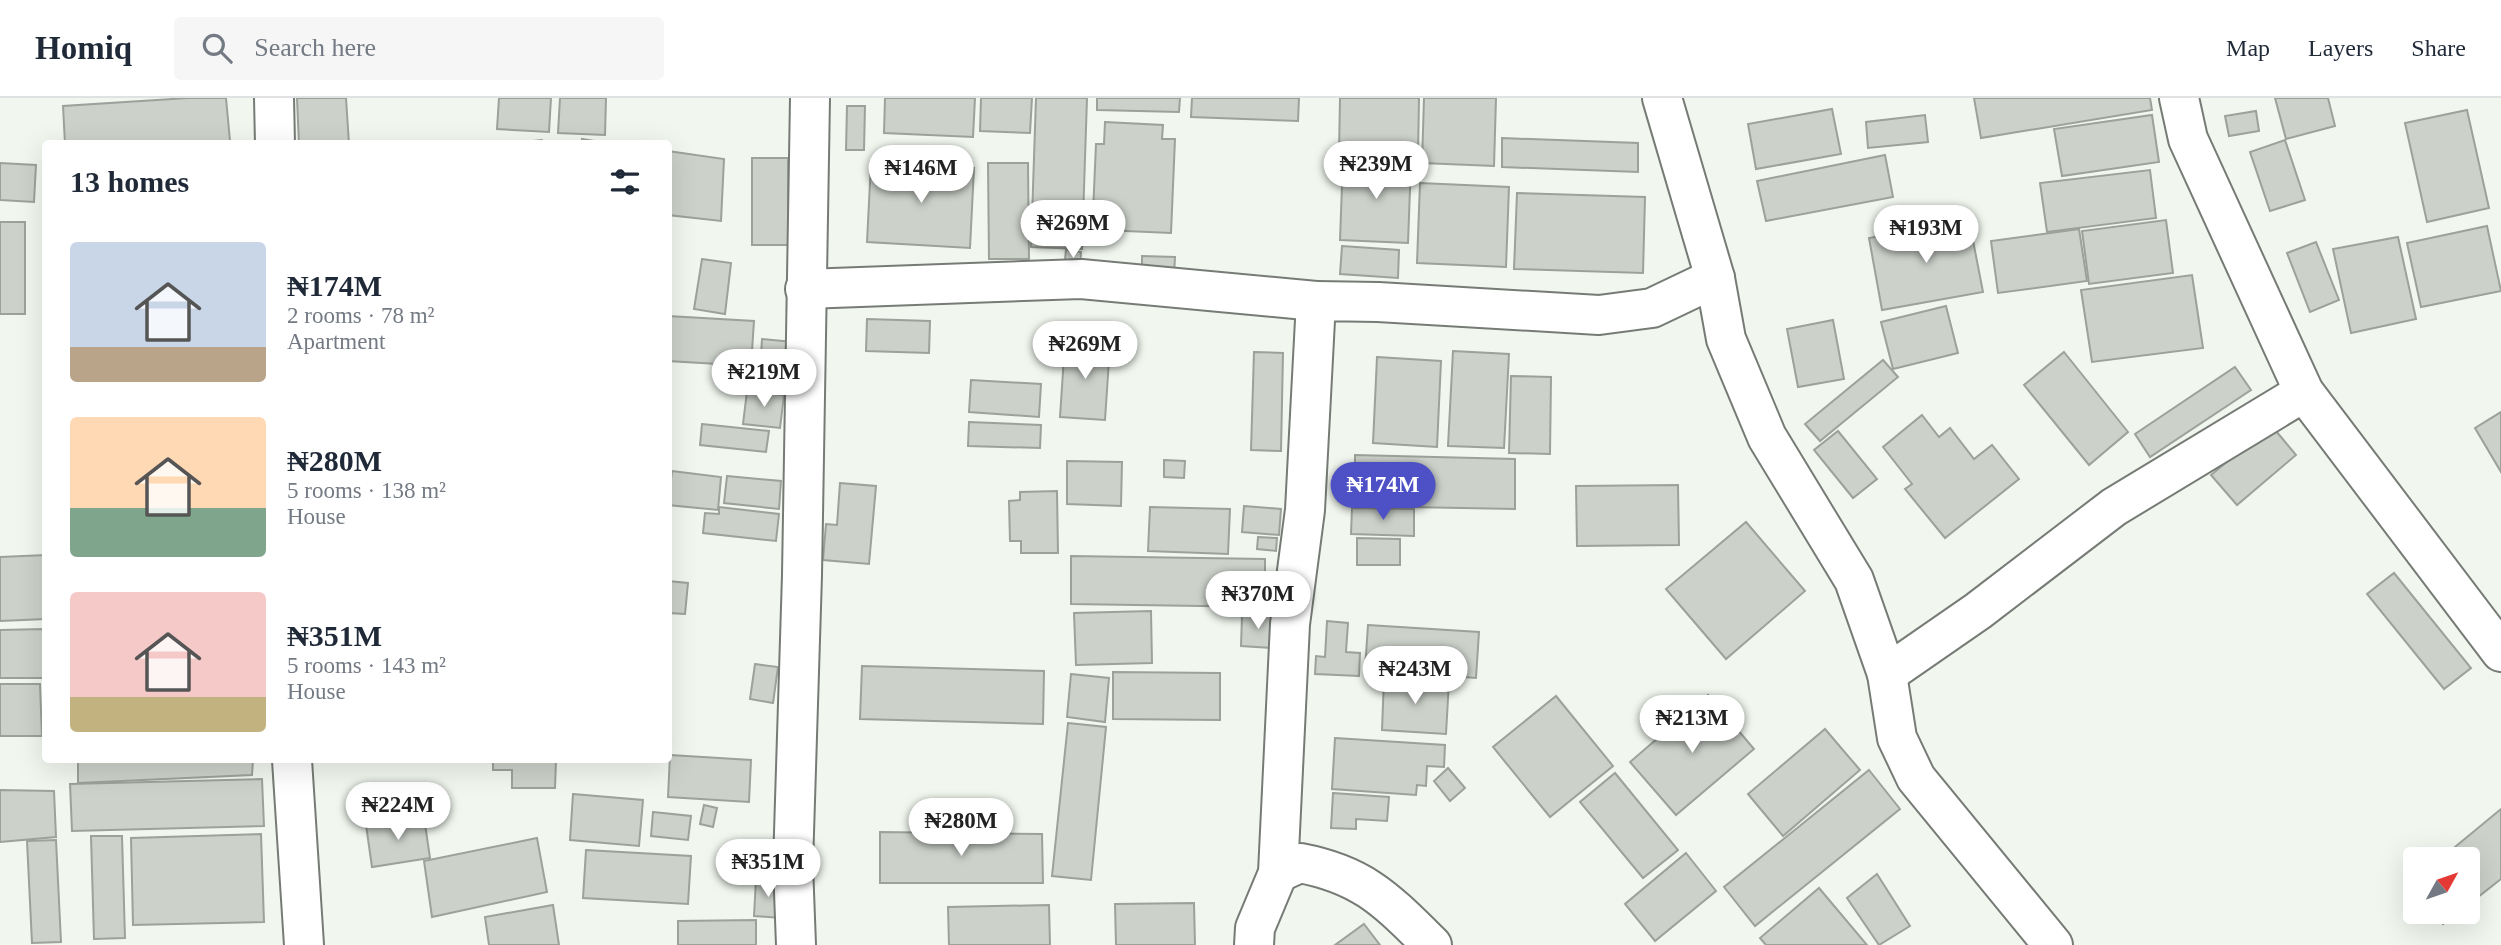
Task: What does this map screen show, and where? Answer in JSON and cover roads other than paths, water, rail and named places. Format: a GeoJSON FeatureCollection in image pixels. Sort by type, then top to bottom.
{"type":"FeatureCollection","features":[{"type":"Feature","properties":{"kind":"street"},"geometry":{"type":"LineString","coordinates":[[274,98],[275,140]]}},
{"type":"Feature","properties":{"kind":"street"},"geometry":{"type":"LineString","coordinates":[[796,945],[793,865],[802,575],[810,98]]}},
{"type":"Feature","properties":{"kind":"street"},"geometry":{"type":"LineString","coordinates":[[1662,98],[1715,278],[1726,340],[1767,437],[1854,580],[1887,674],[1897,738],[1916,778],[2053,945]]}},
{"type":"Feature","properties":{"kind":"street"},"geometry":{"type":"LineString","coordinates":[[2179,98],[2188,139],[2304,392],[2501,652]]}},
{"type":"Feature","properties":{"kind":"street"},"geometry":{"type":"LineString","coordinates":[[805,289],[1081,279],[1316,301],[1599,315],[1652,308],[1715,278]]}},
{"type":"Feature","properties":{"kind":"street"},"geometry":{"type":"LineString","coordinates":[[1254,945],[1255,929],[1278,873],[1290,624],[1305,510],[1316,301]]}},
{"type":"Feature","properties":{"kind":"street"},"geometry":{"type":"LineString","coordinates":[[1887,674],[1978,611],[2114,507],[2304,392]]}},
{"type":"Feature","properties":{"kind":"street"},"geometry":{"type":"LineString","coordinates":[[292,763],[304,945]]}},
{"type":"Feature","properties":{"kind":"street"},"geometry":{"type":"LineString","coordinates":[[1278,873],[1300,863],[1327,868],[1348,876],[1380,894],[1432,945]]}}]}
